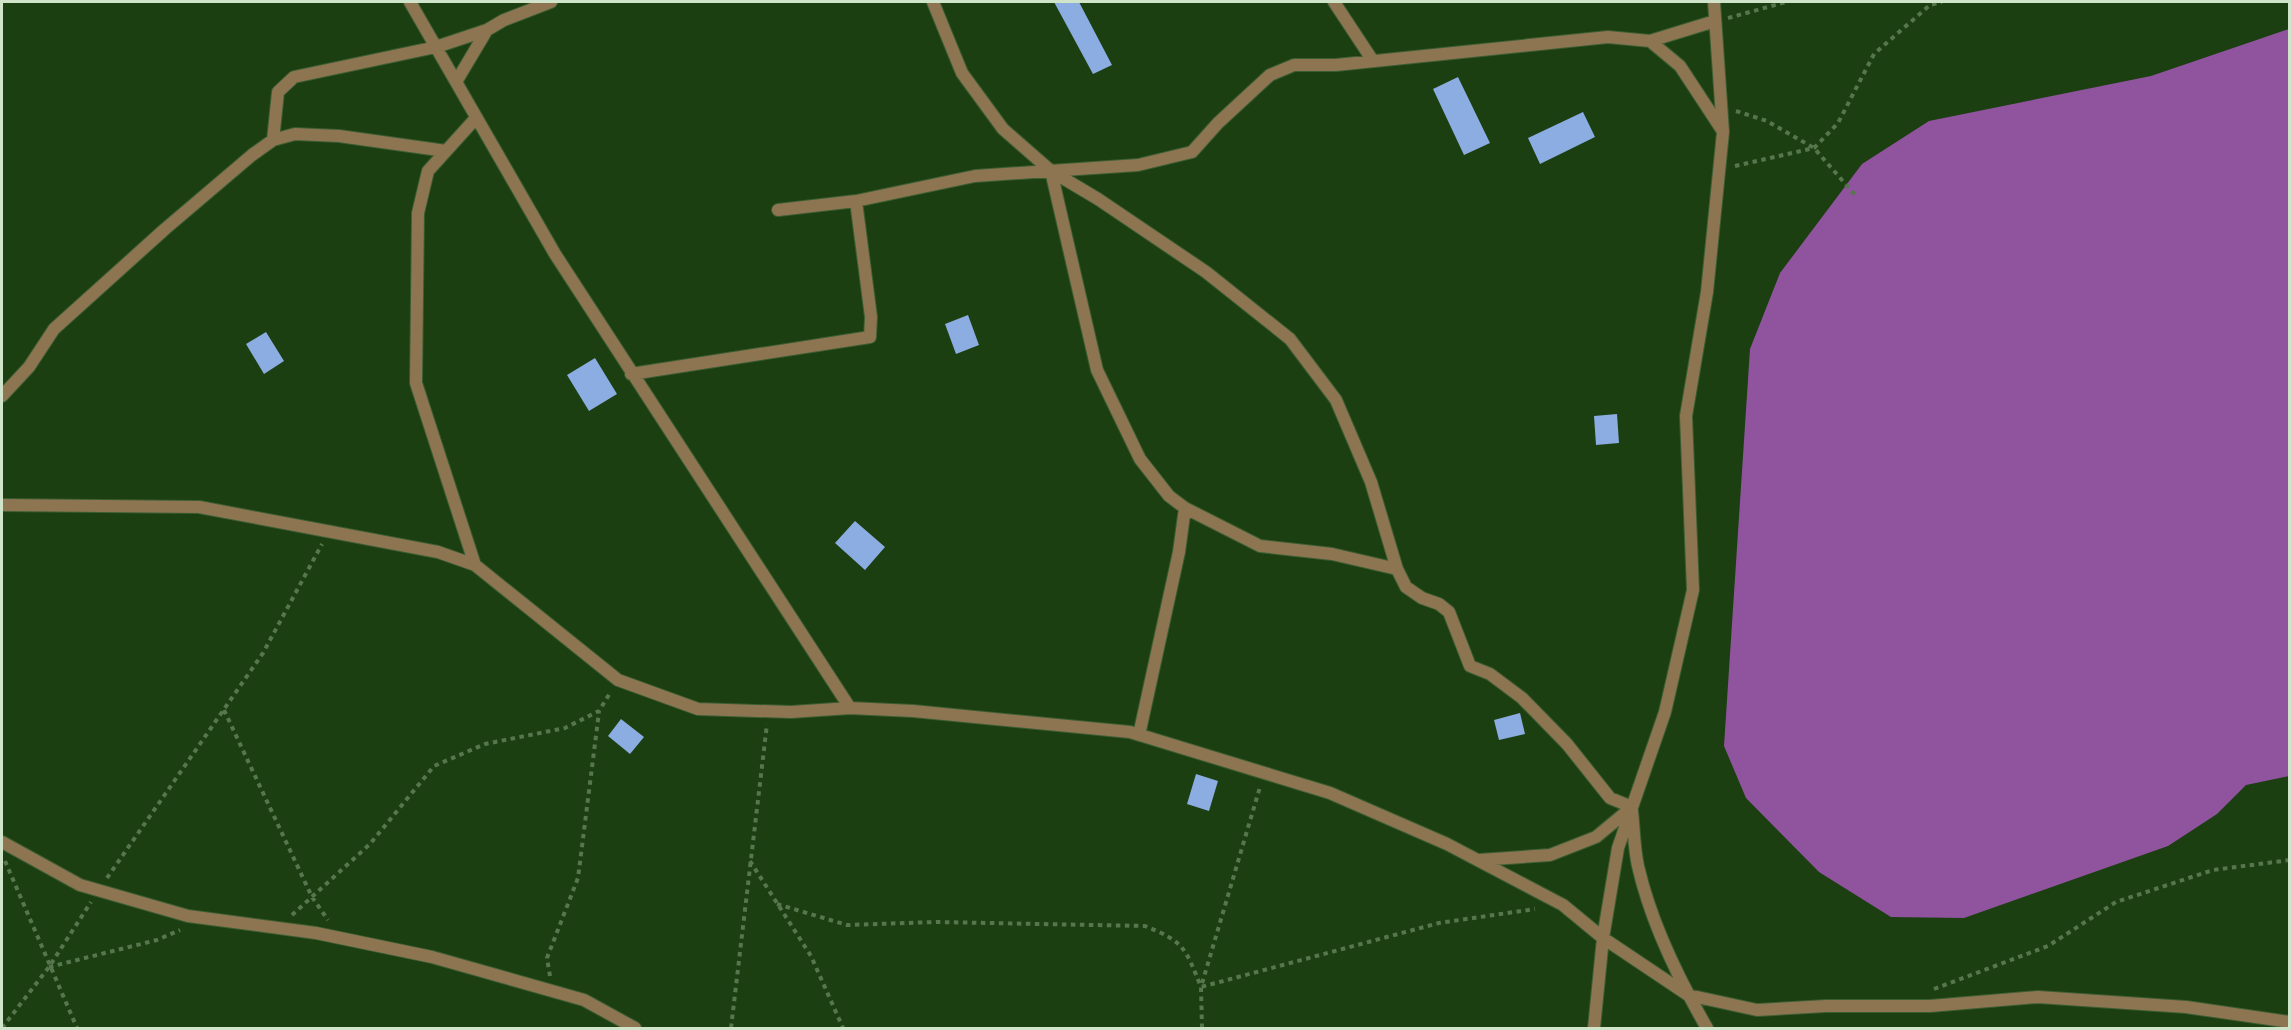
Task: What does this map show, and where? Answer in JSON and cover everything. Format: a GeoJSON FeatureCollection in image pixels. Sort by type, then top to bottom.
{"type":"FeatureCollection","features":[{"type":"Feature","properties":{"kind":"street"},"geometry":{"type":"LineString","coordinates":[[410,2],[555,254],[850,708]]}},
{"type":"Feature","properties":{"kind":"street"},"geometry":{"type":"LineString","coordinates":[[273,141],[278,92],[294,77],[436,47],[487,30],[504,20],[551,2]]}},
{"type":"Feature","properties":{"kind":"street"},"geometry":{"type":"LineString","coordinates":[[933,2],[962,73],[1003,129],[1051,171],[1098,199],[1206,272],[1290,339],[1336,400],[1371,482],[1397,569],[1406,587],[1422,598],[1439,603],[1449,612],[1470,666],[1490,674],[1529,704],[1567,744],[1610,798],[1632,807]]}},
{"type":"Feature","properties":{"kind":"street"},"geometry":{"type":"LineString","coordinates":[[1335,2],[1373,61]]}},
{"type":"Feature","properties":{"kind":"street"},"geometry":{"type":"LineString","coordinates":[[1594,1029],[1603,938],[1618,848],[1665,712],[1693,590],[1686,416],[1707,292],[1723,132],[1714,2]]}},
{"type":"Feature","properties":{"kind":"street"},"geometry":{"type":"LineString","coordinates":[[778,210],[856,201],[975,176],[1138,165],[1192,152],[1218,123],[1270,75],[1294,65],[1373,61],[1608,38],[1650,42],[1715,21]]}},
{"type":"Feature","properties":{"kind":"street"},"geometry":{"type":"LineString","coordinates":[[456,82],[487,30]]}},
{"type":"Feature","properties":{"kind":"street"},"geometry":{"type":"LineString","coordinates":[[1650,42],[1680,66],[1723,132]]}},
{"type":"Feature","properties":{"kind":"street"},"geometry":{"type":"LineString","coordinates":[[475,565],[416,383],[418,213],[428,171],[476,118]]}},
{"type":"Feature","properties":{"kind":"street"},"geometry":{"type":"LineString","coordinates":[[2,396],[29,367],[54,329],[165,229],[252,155],[273,141],[295,134],[339,136],[446,151]]}},
{"type":"Feature","properties":{"kind":"street"},"geometry":{"type":"LineString","coordinates":[[1051,171],[1097,369],[1140,459],[1169,496],[1185,508],[1260,546],[1332,554],[1397,569]]}},
{"type":"Feature","properties":{"kind":"street"},"geometry":{"type":"LineString","coordinates":[[631,374],[870,337],[871,317],[856,201]]}},
{"type":"Feature","properties":{"kind":"street"},"geometry":{"type":"LineString","coordinates":[[2,505],[198,507],[438,552],[475,565],[618,680],[698,709],[769,711],[850,708],[913,711],[1139,735],[1330,793],[1478,860],[1563,905],[1603,938],[1688,995],[1757,1010],[1826,1006],[1930,1006],[2038,997],[2186,1007],[2289,1022]]}},
{"type":"Feature","properties":{"kind":"street"},"geometry":{"type":"LineString","coordinates":[[1139,735],[1179,552],[1185,508]]}},
{"type":"Feature","properties":{"kind":"street"},"geometry":{"type":"LineString","coordinates":[[1478,860],[1550,855],[1596,837],[1632,807]]}},
{"type":"Feature","properties":{"kind":"street"},"geometry":{"type":"LineString","coordinates":[[1632,807],[1638,865],[1657,926],[1688,995],[1707,1029]]}},
{"type":"Feature","properties":{"kind":"street"},"geometry":{"type":"LineString","coordinates":[[2,842],[81,885],[205,918],[341,938],[432,957],[584,1000],[635,1029]]}},
{"type":"Feature","properties":{"kind":"path"},"geometry":{"type":"LineString","coordinates":[[1715,21],[1786,2]]}},
{"type":"Feature","properties":{"kind":"path"},"geometry":{"type":"LineString","coordinates":[[1719,170],[1814,148],[1838,123],[1874,54],[1930,5],[1942,2]]}},
{"type":"Feature","properties":{"kind":"path"},"geometry":{"type":"LineString","coordinates":[[1721,107],[1767,121],[1814,148],[1855,195]]}},
{"type":"Feature","properties":{"kind":"path"},"geometry":{"type":"LineString","coordinates":[[2,1028],[49,968],[99,890],[262,653],[330,530]]}},
{"type":"Feature","properties":{"kind":"path"},"geometry":{"type":"LineString","coordinates":[[551,991],[547,958],[578,878],[599,711],[618,680]]}},
{"type":"Feature","properties":{"kind":"path"},"geometry":{"type":"LineString","coordinates":[[224,709],[312,897],[341,938]]}},
{"type":"Feature","properties":{"kind":"path"},"geometry":{"type":"LineString","coordinates":[[278,928],[370,844],[434,766],[485,744],[565,728],[599,711]]}},
{"type":"Feature","properties":{"kind":"path"},"geometry":{"type":"LineString","coordinates":[[731,1029],[769,711]]}},
{"type":"Feature","properties":{"kind":"path"},"geometry":{"type":"LineString","coordinates":[[1202,1029],[1201,987],[1265,772]]}},
{"type":"Feature","properties":{"kind":"path"},"geometry":{"type":"LineString","coordinates":[[2,852],[49,968],[77,1029]]}},
{"type":"Feature","properties":{"kind":"path"},"geometry":{"type":"LineString","coordinates":[[1931,990],[2048,946],[2116,902],[2213,870],[2289,860]]}},
{"type":"Feature","properties":{"kind":"path"},"geometry":{"type":"LineString","coordinates":[[750,861],[811,956],[843,1029]]}},
{"type":"Feature","properties":{"kind":"path"},"geometry":{"type":"LineString","coordinates":[[777,904],[847,925],[936,922],[1145,926],[1173,937],[1188,955],[1201,987]]}},
{"type":"Feature","properties":{"kind":"path"},"geometry":{"type":"LineString","coordinates":[[1201,987],[1439,923],[1563,905]]}},
{"type":"Feature","properties":{"kind":"path"},"geometry":{"type":"LineString","coordinates":[[49,968],[157,940],[205,918]]}},
{"type":"Feature","properties":{"kind":"shaded area"},"geometry":{"type":"Polygon","coordinates":[[[2289,29],[2289,776],[2246,785],[2217,814],[2168,846],[1964,918],[1891,917],[1819,872],[1746,798],[1724,746],[1750,349],[1780,273],[1862,164],[1929,121],[2151,76],[2289,29]]]}},
{"type":"Feature","properties":{"kind":"building"},"geometry":{"type":"Polygon","coordinates":[[[1054,2],[1079,2],[1112,65],[1093,74],[1054,2]]]}},
{"type":"Feature","properties":{"kind":"building"},"geometry":{"type":"Polygon","coordinates":[[[1458,77],[1490,143],[1464,155],[1433,89],[1458,77]]]}},
{"type":"Feature","properties":{"kind":"building"},"geometry":{"type":"Polygon","coordinates":[[[1583,112],[1595,137],[1540,164],[1528,138],[1583,112]]]}},
{"type":"Feature","properties":{"kind":"building"},"geometry":{"type":"Polygon","coordinates":[[[968,315],[979,345],[956,354],[945,324],[968,315]]]}},
{"type":"Feature","properties":{"kind":"building"},"geometry":{"type":"Polygon","coordinates":[[[266,332],[284,361],[264,374],[246,344],[266,332]]]}},
{"type":"Feature","properties":{"kind":"building"},"geometry":{"type":"Polygon","coordinates":[[[595,358],[617,394],[589,411],[567,375],[595,358]]]}},
{"type":"Feature","properties":{"kind":"building"},"geometry":{"type":"Polygon","coordinates":[[[1617,414],[1619,443],[1596,445],[1594,416],[1617,414]]]}},
{"type":"Feature","properties":{"kind":"building"},"geometry":{"type":"Polygon","coordinates":[[[855,521],[885,547],[865,570],[835,543],[855,521]]]}},
{"type":"Feature","properties":{"kind":"building"},"geometry":{"type":"Polygon","coordinates":[[[1520,713],[1525,734],[1499,740],[1494,720],[1520,713]]]}},
{"type":"Feature","properties":{"kind":"building"},"geometry":{"type":"Polygon","coordinates":[[[621,719],[644,737],[630,754],[608,736],[621,719]]]}},
{"type":"Feature","properties":{"kind":"building"},"geometry":{"type":"Polygon","coordinates":[[[1196,774],[1218,781],[1209,811],[1187,804],[1196,774]]]}}]}
